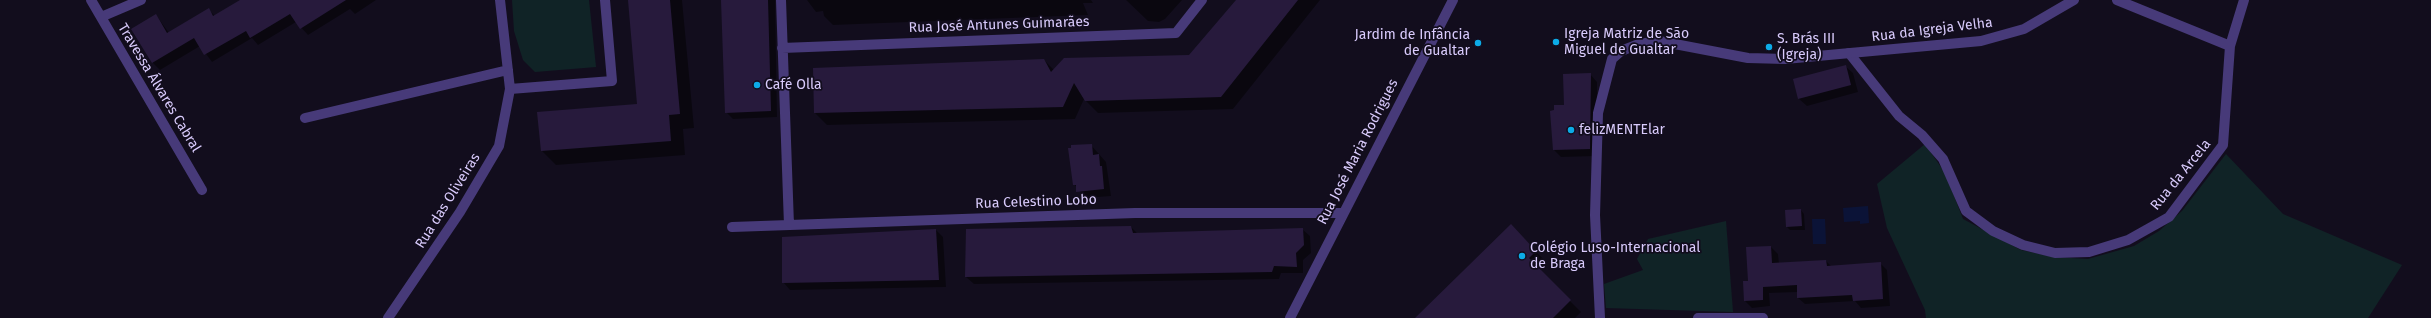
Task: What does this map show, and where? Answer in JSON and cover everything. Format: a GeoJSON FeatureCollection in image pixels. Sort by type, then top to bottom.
{"type":"FeatureCollection","features":[{"type":"Feature","properties":{"kind":"street","name":"Travessa Álvares Cabral"},"geometry":{"type":"LineString","coordinates":[[91,0],[202,190]]}},
{"type":"Feature","properties":{"kind":"street"},"geometry":{"type":"LineString","coordinates":[[101,17],[141,0]]}},
{"type":"Feature","properties":{"kind":"street","name":"Rua das Oliveiras"},"geometry":{"type":"LineString","coordinates":[[388,318],[460,212],[499,146],[510,89],[500,0]]}},
{"type":"Feature","properties":{"kind":"street"},"geometry":{"type":"LineString","coordinates":[[510,89],[612,81],[605,0]]}},
{"type":"Feature","properties":{"kind":"street"},"geometry":{"type":"LineString","coordinates":[[781,0],[789,225]]}},
{"type":"Feature","properties":{"kind":"street","name":"Rua José Antunes Guimarães"},"geometry":{"type":"LineString","coordinates":[[782,48],[1176,33],[1202,0]]}},
{"type":"Feature","properties":{"kind":"street","name":"Rua José Maria Rodrigues"},"geometry":{"type":"LineString","coordinates":[[1290,318],[1342,213],[1453,0]]}},
{"type":"Feature","properties":{"kind":"street","name":"Rua da Igreja Velha"},"geometry":{"type":"LineString","coordinates":[[1600,318],[1595,215],[1598,113],[1612,59],[1621,51],[1639,44],[1660,41],[1748,58],[1785,59],[1981,41],[2024,29],[2074,0]]}},
{"type":"Feature","properties":{"kind":"street"},"geometry":{"type":"LineString","coordinates":[[2117,0],[2230,46]]}},
{"type":"Feature","properties":{"kind":"street","name":"Rua da Arcela"},"geometry":{"type":"LineString","coordinates":[[1849,53],[1899,116],[1922,135],[1943,159],[1966,211],[1993,231],[2023,245],[2055,253],[2089,252],[2128,240],[2169,217],[2223,145],[2230,46],[2244,0]]}},
{"type":"Feature","properties":{"kind":"street"},"geometry":{"type":"LineString","coordinates":[[305,118],[508,70]]}},
{"type":"Feature","properties":{"kind":"street","name":"Rua Celestino Lobo"},"geometry":{"type":"LineString","coordinates":[[732,227],[1135,212],[1342,213]]}},
{"type":"Feature","properties":{"kind":"street"},"geometry":{"type":"LineString","coordinates":[[1698,318],[1763,318]]}},
{"type":"Feature","properties":{"kind":"green space"},"geometry":{"type":"Polygon","coordinates":[[[512,0],[589,0],[596,67],[535,72],[523,60],[514,31],[512,0]]]}},
{"type":"Feature","properties":{"kind":"green space"},"geometry":{"type":"Polygon","coordinates":[[[1925,144],[1945,173],[1963,219],[2021,250],[2054,257],[2088,259],[2134,246],[2159,231],[2182,211],[2226,154],[2283,214],[2402,265],[2368,318],[1926,318],[1925,310],[1887,228],[1877,184],[1925,144]]]}},
{"type":"Feature","properties":{"kind":"green space"},"geometry":{"type":"Polygon","coordinates":[[[1726,221],[1733,312],[1606,308],[1604,284],[1643,270],[1637,259],[1648,239],[1726,221]]]}},
{"type":"Feature","properties":{"kind":"water"},"geometry":{"type":"Polygon","coordinates":[[[1868,206],[1869,223],[1860,224],[1860,221],[1844,222],[1843,208],[1868,206]]]}},
{"type":"Feature","properties":{"kind":"water"},"geometry":{"type":"Polygon","coordinates":[[[1812,219],[1825,219],[1826,244],[1813,244],[1812,219]]]}},
{"type":"Feature","properties":{"kind":"building"},"geometry":{"type":"Polygon","coordinates":[[[240,0],[346,0],[300,29],[290,14],[250,38],[246,31],[204,55],[194,38],[152,63],[131,29],[156,14],[167,33],[209,8],[213,16],[240,0]]]}},
{"type":"Feature","properties":{"kind":"building"},"geometry":{"type":"Polygon","coordinates":[[[628,0],[670,0],[680,114],[669,115],[671,141],[541,151],[537,112],[637,104],[628,0]]]}},
{"type":"Feature","properties":{"kind":"building"},"geometry":{"type":"Polygon","coordinates":[[[721,0],[768,0],[771,111],[725,113],[721,0]]]}},
{"type":"Feature","properties":{"kind":"building"},"geometry":{"type":"Polygon","coordinates":[[[1236,0],[1298,0],[1221,97],[1085,101],[1074,83],[1063,107],[814,113],[813,68],[1044,59],[1051,72],[1064,58],[1189,55],[1236,0]]]}},
{"type":"Feature","properties":{"kind":"building"},"geometry":{"type":"Polygon","coordinates":[[[1846,65],[1851,85],[1798,99],[1793,79],[1846,65]]]}},
{"type":"Feature","properties":{"kind":"building","name":"felizMENTElar"},"geometry":{"type":"Polygon","coordinates":[[[1591,73],[1590,149],[1553,150],[1550,111],[1554,110],[1554,105],[1564,105],[1563,74],[1591,73]]]}},
{"type":"Feature","properties":{"kind":"building"},"geometry":{"type":"Polygon","coordinates":[[[1092,144],[1093,155],[1099,154],[1100,166],[1102,166],[1104,189],[1076,192],[1076,185],[1073,185],[1068,148],[1071,148],[1071,145],[1092,144]]]}},
{"type":"Feature","properties":{"kind":"building"},"geometry":{"type":"Polygon","coordinates":[[[1801,209],[1802,226],[1786,227],[1785,210],[1801,209]]]}},
{"type":"Feature","properties":{"kind":"building"},"geometry":{"type":"Polygon","coordinates":[[[1511,224],[1536,251],[1529,258],[1571,300],[1553,318],[1415,318],[1511,224]]]}},
{"type":"Feature","properties":{"kind":"building"},"geometry":{"type":"Polygon","coordinates":[[[1131,226],[1133,233],[1303,228],[1304,245],[1296,253],[1297,267],[1274,266],[1272,272],[965,277],[966,229],[1131,226]]]}},
{"type":"Feature","properties":{"kind":"building"},"geometry":{"type":"Polygon","coordinates":[[[936,229],[939,280],[782,283],[782,237],[936,229]]]}},
{"type":"Feature","properties":{"kind":"building"},"geometry":{"type":"Polygon","coordinates":[[[1771,246],[1772,263],[1826,260],[1827,266],[1881,262],[1883,299],[1853,301],[1852,295],[1797,298],[1797,285],[1763,287],[1763,300],[1744,301],[1743,281],[1748,281],[1746,247],[1771,246]]]}},
{"type":"Feature","properties":{"kind":"place","name":"Igreja Matriz de São Miguel de Gualtar"},"geometry":{"type":"Point","coordinates":[1556,42]}},
{"type":"Feature","properties":{"kind":"place","name":"Jardim de Infância de Gualtar"},"geometry":{"type":"Point","coordinates":[1478,43]}},
{"type":"Feature","properties":{"kind":"place","name":"S. Brás III (Igreja)"},"geometry":{"type":"Point","coordinates":[1769,47]}},
{"type":"Feature","properties":{"kind":"place","name":"Café Olla"},"geometry":{"type":"Point","coordinates":[757,85]}},
{"type":"Feature","properties":{"kind":"place","name":"felizMENTElar"},"geometry":{"type":"Point","coordinates":[1571,130]}},
{"type":"Feature","properties":{"kind":"place","name":"Colégio Luso-Internacional de Braga"},"geometry":{"type":"Point","coordinates":[1522,256]}}]}
